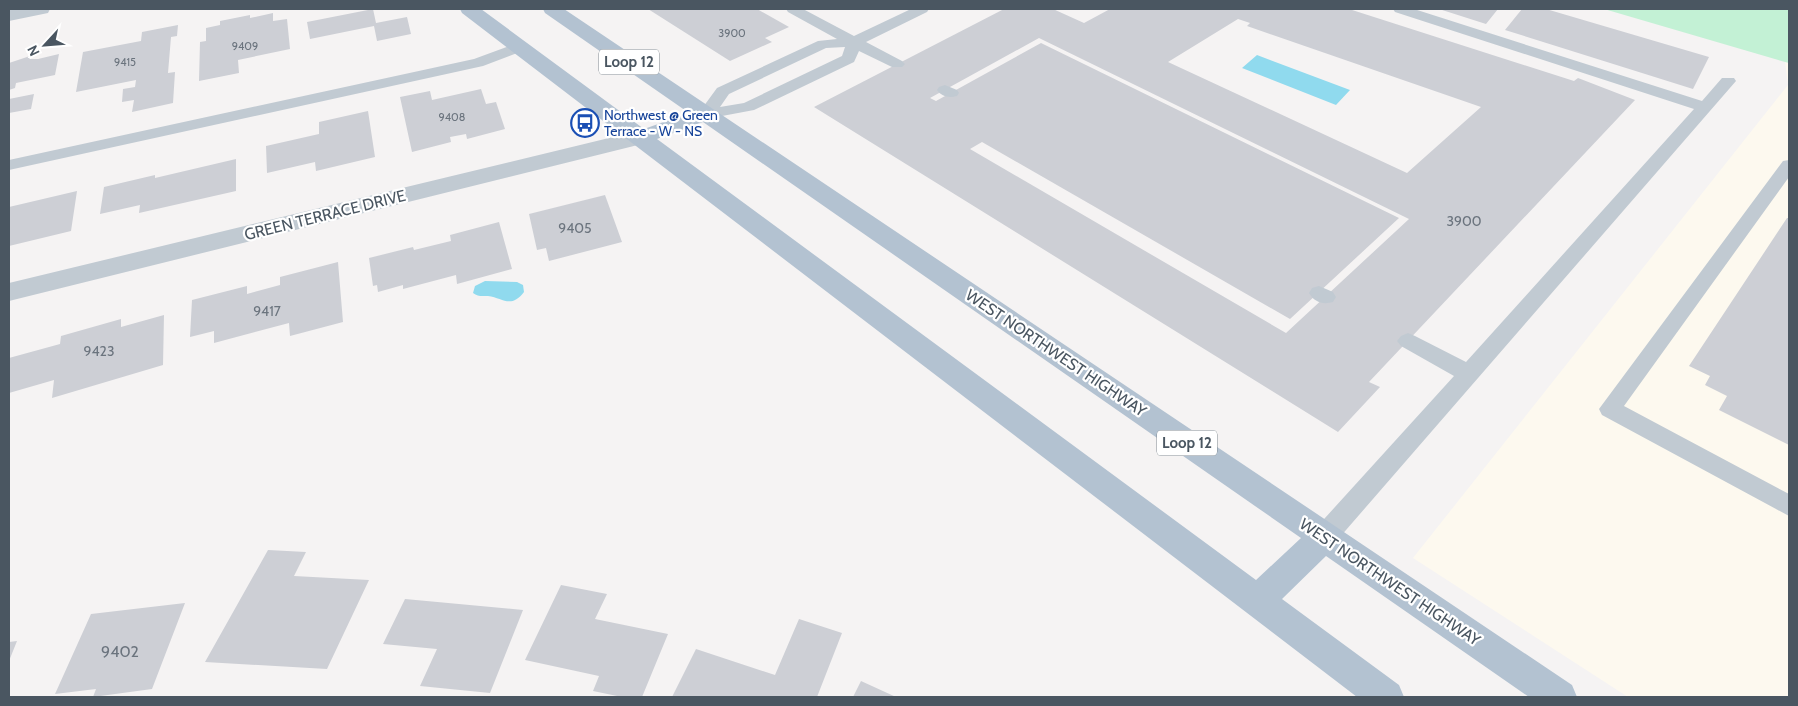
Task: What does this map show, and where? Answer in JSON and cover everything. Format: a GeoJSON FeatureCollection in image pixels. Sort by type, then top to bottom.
{"type":"FeatureCollection","features":[{"type":"Feature","properties":{"kind":"main road"},"geometry":{"type":"LineString","coordinates":[[469,9],[1386,697]]}},
{"type":"Feature","properties":{"kind":"main road","name":"WEST NORTHWEST HIGHWAY"},"geometry":{"type":"LineString","coordinates":[[552,9],[1558,697]]}},
{"type":"Feature","properties":{"kind":"main road"},"geometry":{"type":"LineString","coordinates":[[642,137],[706,114]]}},
{"type":"Feature","properties":{"kind":"main road"},"geometry":{"type":"LineString","coordinates":[[1258,600],[1324,537]]}},
{"type":"Feature","properties":{"kind":"street"},"geometry":{"type":"LineString","coordinates":[[9,15],[41,9]]}},
{"type":"Feature","properties":{"kind":"street","name":"GREEN TERRACE DRIVE"},"geometry":{"type":"LineString","coordinates":[[9,292],[642,137]]}},
{"type":"Feature","properties":{"kind":"lane"},"geometry":{"type":"LineString","coordinates":[[793,9],[897,64]]}},
{"type":"Feature","properties":{"kind":"lane"},"geometry":{"type":"LineString","coordinates":[[706,114],[723,90],[823,44],[854,42],[922,9]]}},
{"type":"Feature","properties":{"kind":"lane"},"geometry":{"type":"LineString","coordinates":[[1400,9],[1705,107]]}},
{"type":"Feature","properties":{"kind":"lane"},"geometry":{"type":"LineString","coordinates":[[706,114],[748,107],[849,59],[854,42]]}},
{"type":"Feature","properties":{"kind":"lane"},"geometry":{"type":"LineString","coordinates":[[9,165],[478,62],[520,46]]}},
{"type":"Feature","properties":{"kind":"lane"},"geometry":{"type":"LineString","coordinates":[[1324,537],[1467,373],[1728,81]]}},
{"type":"Feature","properties":{"kind":"lane"},"geometry":{"type":"LineString","coordinates":[[1785,178],[1610,409],[1789,506]]}},
{"type":"Feature","properties":{"kind":"lane"},"geometry":{"type":"LineString","coordinates":[[1408,341],[1467,373]]}},
{"type":"Feature","properties":{"kind":"shaded area"},"geometry":{"type":"Polygon","coordinates":[[[1785,62],[1789,63],[1789,697],[1628,697],[1413,558],[1788,85],[1785,62]]]}},
{"type":"Feature","properties":{"kind":"green space"},"geometry":{"type":"Polygon","coordinates":[[[1604,9],[1789,9],[1789,63],[1785,62],[1604,9]]]}},
{"type":"Feature","properties":{"kind":"water"},"geometry":{"type":"Polygon","coordinates":[[[1257,55],[1350,90],[1336,105],[1242,68],[1257,55]]]}},
{"type":"Feature","properties":{"kind":"water"},"geometry":{"type":"Polygon","coordinates":[[[485,281],[517,282],[523,285],[524,292],[511,301],[478,296],[473,293],[475,286],[485,281]]]}},
{"type":"Feature","properties":{"kind":"building"},"geometry":{"type":"Polygon","coordinates":[[[373,9],[376,23],[407,17],[411,34],[377,41],[374,26],[310,39],[307,22],[373,9]]]}},
{"type":"Feature","properties":{"kind":"building"},"geometry":{"type":"Polygon","coordinates":[[[648,9],[757,9],[789,27],[765,38],[772,42],[730,61],[648,9]]]}},
{"type":"Feature","properties":{"kind":"building"},"geometry":{"type":"Polygon","coordinates":[[[1004,9],[1053,9],[1084,23],[1110,9],[1349,9],[1574,81],[1578,78],[1635,100],[1369,382],[1380,387],[1338,432],[814,107],[1004,9]],[[1238,19],[1168,62],[1407,173],[1481,107],[1247,26],[1250,23],[1238,19]],[[1039,38],[930,98],[936,101],[1041,43],[1399,218],[1290,319],[982,142],[970,149],[1286,333],[1409,219],[1039,38]]]}},
{"type":"Feature","properties":{"kind":"building"},"geometry":{"type":"Polygon","coordinates":[[[1439,9],[1498,9],[1486,24],[1439,9]]]}},
{"type":"Feature","properties":{"kind":"building"},"geometry":{"type":"Polygon","coordinates":[[[1522,9],[1546,9],[1709,57],[1693,89],[1505,30],[1522,9]]]}},
{"type":"Feature","properties":{"kind":"building"},"geometry":{"type":"Polygon","coordinates":[[[273,13],[273,21],[287,19],[290,49],[238,60],[239,73],[199,81],[200,42],[206,41],[206,28],[220,25],[220,21],[250,15],[250,18],[273,13]]]}},
{"type":"Feature","properties":{"kind":"building"},"geometry":{"type":"Polygon","coordinates":[[[178,25],[177,36],[171,37],[168,73],[175,72],[173,103],[132,112],[134,100],[122,102],[123,89],[135,87],[136,80],[76,92],[83,52],[141,41],[142,32],[178,25]]]}},
{"type":"Feature","properties":{"kind":"building"},"geometry":{"type":"Polygon","coordinates":[[[59,54],[55,75],[16,83],[15,88],[9,90],[9,63],[30,56],[30,59],[38,59],[59,54]]]}},
{"type":"Feature","properties":{"kind":"building"},"geometry":{"type":"Polygon","coordinates":[[[481,89],[486,104],[496,102],[505,129],[467,139],[466,134],[450,137],[451,142],[412,152],[400,97],[430,91],[432,100],[481,89]]]}},
{"type":"Feature","properties":{"kind":"building"},"geometry":{"type":"Polygon","coordinates":[[[34,94],[31,109],[9,113],[9,99],[34,94]]]}},
{"type":"Feature","properties":{"kind":"building"},"geometry":{"type":"Polygon","coordinates":[[[368,111],[375,157],[316,171],[315,162],[267,173],[266,146],[319,134],[319,122],[368,111]]]}},
{"type":"Feature","properties":{"kind":"building"},"geometry":{"type":"Polygon","coordinates":[[[236,159],[236,191],[139,213],[140,205],[100,214],[104,187],[155,175],[155,178],[236,159]]]}},
{"type":"Feature","properties":{"kind":"building"},"geometry":{"type":"Polygon","coordinates":[[[77,191],[71,231],[9,246],[9,207],[77,191]]]}},
{"type":"Feature","properties":{"kind":"building"},"geometry":{"type":"Polygon","coordinates":[[[605,195],[622,242],[549,261],[546,248],[537,250],[529,214],[605,195]]]}},
{"type":"Feature","properties":{"kind":"building"},"geometry":{"type":"Polygon","coordinates":[[[1787,218],[1789,218],[1789,445],[1719,410],[1727,396],[1705,385],[1710,376],[1689,366],[1787,218]]]}},
{"type":"Feature","properties":{"kind":"building"},"geometry":{"type":"Polygon","coordinates":[[[499,222],[512,269],[457,284],[456,275],[403,289],[403,285],[378,292],[377,285],[373,286],[369,258],[413,247],[414,250],[451,241],[450,235],[499,222]]]}},
{"type":"Feature","properties":{"kind":"building"},"geometry":{"type":"Polygon","coordinates":[[[338,262],[343,322],[290,336],[289,323],[214,343],[214,331],[190,337],[192,300],[247,286],[247,294],[280,285],[280,277],[338,262]]]}},
{"type":"Feature","properties":{"kind":"building"},"geometry":{"type":"Polygon","coordinates":[[[164,315],[163,365],[52,398],[54,380],[9,393],[9,358],[60,344],[61,336],[121,319],[121,327],[164,315]]]}},
{"type":"Feature","properties":{"kind":"building"},"geometry":{"type":"Polygon","coordinates":[[[268,550],[306,552],[294,576],[369,580],[327,669],[205,662],[268,550]]]}},
{"type":"Feature","properties":{"kind":"building"},"geometry":{"type":"Polygon","coordinates":[[[561,585],[607,594],[595,619],[668,634],[642,697],[622,697],[593,691],[599,676],[525,660],[561,585]]]}},
{"type":"Feature","properties":{"kind":"building"},"geometry":{"type":"Polygon","coordinates":[[[405,599],[523,610],[490,693],[420,686],[437,649],[383,644],[405,599]]]}},
{"type":"Feature","properties":{"kind":"building"},"geometry":{"type":"Polygon","coordinates":[[[185,603],[152,689],[93,697],[96,689],[55,694],[91,614],[185,603]]]}},
{"type":"Feature","properties":{"kind":"building"},"geometry":{"type":"Polygon","coordinates":[[[799,619],[842,633],[817,697],[672,697],[696,649],[775,675],[799,619]]]}},
{"type":"Feature","properties":{"kind":"building"},"geometry":{"type":"Polygon","coordinates":[[[17,641],[9,661],[9,642],[17,641]]]}},
{"type":"Feature","properties":{"kind":"building"},"geometry":{"type":"Polygon","coordinates":[[[861,681],[896,697],[853,697],[861,681]]]}},
{"type":"Feature","properties":{"kind":"place","name":"Northwest @ Green Terrace - W - NS"},"geometry":{"type":"Point","coordinates":[585,123]}}]}
